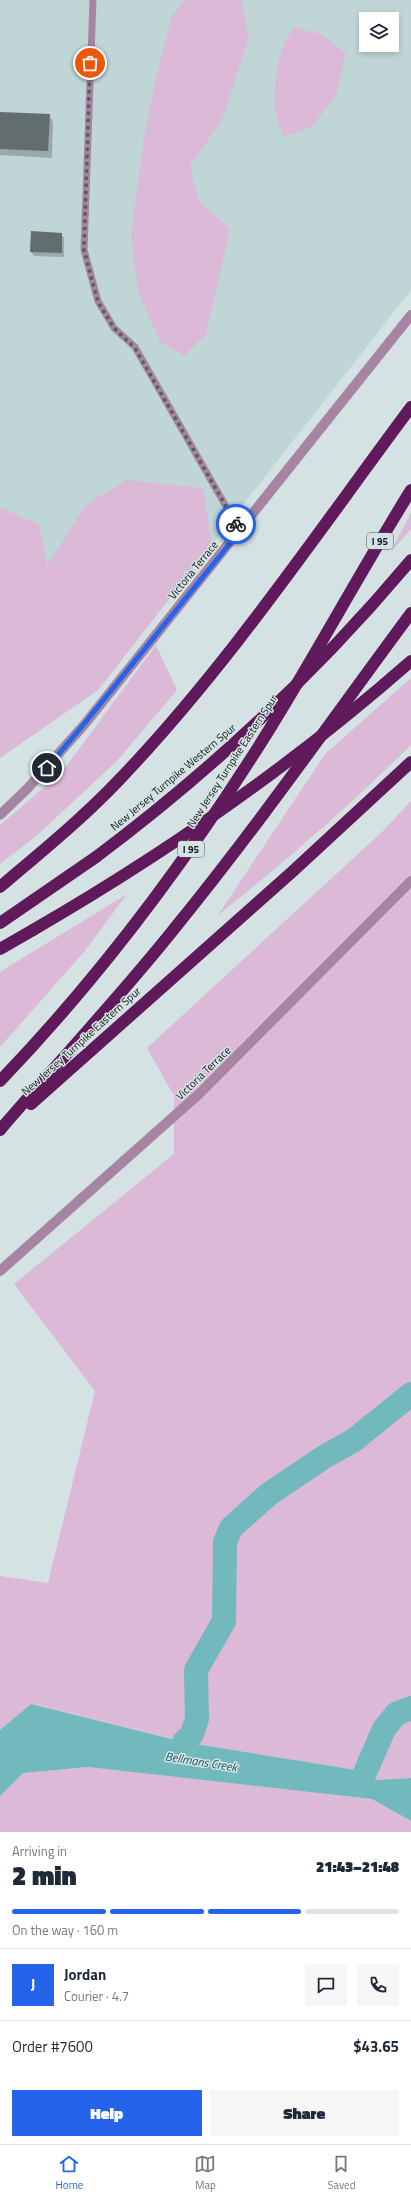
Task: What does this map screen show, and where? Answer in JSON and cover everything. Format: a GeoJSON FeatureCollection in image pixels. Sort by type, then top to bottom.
{"type":"FeatureCollection","features":[{"type":"Feature","properties":{"kind":"highway"},"geometry":{"type":"LineString","coordinates":[[0,887],[93,806],[159,735],[214,669],[259,611],[411,406]]}},
{"type":"Feature","properties":{"kind":"highway"},"geometry":{"type":"LineString","coordinates":[[400,508],[411,482]]}},
{"type":"Feature","properties":{"kind":"highway","name":"New Jersey Turnpike Eastern Spur"},"geometry":{"type":"LineString","coordinates":[[0,1081],[75,998],[132,928],[185,856],[269,729],[411,490]]}},
{"type":"Feature","properties":{"kind":"highway","name":"New Jersey Turnpike Western Spur"},"geometry":{"type":"LineString","coordinates":[[0,923],[96,857],[177,794],[269,712],[337,643],[411,560]]}},
{"type":"Feature","properties":{"kind":"highway"},"geometry":{"type":"LineString","coordinates":[[0,1130],[123,991],[202,895],[411,613]]}},
{"type":"Feature","properties":{"kind":"highway","name":"I 95"},"geometry":{"type":"LineString","coordinates":[[0,949],[137,867],[217,814],[315,741],[411,661]]}},
{"type":"Feature","properties":{"kind":"highway","name":"New Jersey Turnpike Eastern Spur"},"geometry":{"type":"LineString","coordinates":[[0,1130],[292,872],[411,762]]}},
{"type":"Feature","properties":{"kind":"street","name":"Victoria Terrace"},"geometry":{"type":"LineString","coordinates":[[0,815],[56,758],[240,531],[411,315]]}},
{"type":"Feature","properties":{"kind":"street","name":"Victoria Terrace"},"geometry":{"type":"LineString","coordinates":[[0,1271],[199,1094],[411,880]]}},
{"type":"Feature","properties":{"kind":"lane"},"geometry":{"type":"LineString","coordinates":[[92,0],[84,250],[98,302],[114,328],[135,348],[240,531]]}},
{"type":"Feature","properties":{"kind":"shaded area"},"geometry":{"type":"Polygon","coordinates":[[[0,0],[411,0],[411,290],[98,690],[0,680],[0,0]]]}},
{"type":"Feature","properties":{"kind":"shaded area"},"geometry":{"type":"Polygon","coordinates":[[[185,0],[241,0],[249,37],[222,120],[190,165],[198,201],[230,229],[206,334],[184,356],[160,342],[138,290],[131,237],[145,131],[159,66],[172,16],[185,0]]]}},
{"type":"Feature","properties":{"kind":"shaded area"},"geometry":{"type":"Polygon","coordinates":[[[295,27],[322,35],[346,53],[336,96],[311,127],[284,137],[276,116],[275,91],[277,68],[284,46],[295,27]]]}},
{"type":"Feature","properties":{"kind":"shaded area"},"geometry":{"type":"Polygon","coordinates":[[[126,480],[203,488],[212,544],[98,690],[0,758],[0,508],[39,524],[47,566],[85,506],[126,480]]]}},
{"type":"Feature","properties":{"kind":"shaded area"},"geometry":{"type":"Polygon","coordinates":[[[411,512],[411,529],[391,552],[411,512]]]}},
{"type":"Feature","properties":{"kind":"shaded area"},"geometry":{"type":"Polygon","coordinates":[[[156,645],[177,690],[117,761],[35,837],[0,864],[0,825],[62,772],[156,645]]]}},
{"type":"Feature","properties":{"kind":"shaded area"},"geometry":{"type":"Polygon","coordinates":[[[411,678],[411,745],[317,832],[218,915],[325,754],[411,678]]]}},
{"type":"Feature","properties":{"kind":"shaded area"},"geometry":{"type":"Polygon","coordinates":[[[411,801],[411,1778],[373,1780],[356,1770],[183,1742],[32,1704],[0,1730],[0,1576],[48,1583],[95,1391],[14,1284],[174,1154],[174,1096],[147,1048],[383,831],[411,801]]]}},
{"type":"Feature","properties":{"kind":"shaded area"},"geometry":{"type":"Polygon","coordinates":[[[127,894],[84,952],[0,1047],[0,972],[127,894]]]}},
{"type":"Feature","properties":{"kind":"shaded area"},"geometry":{"type":"Polygon","coordinates":[[[88,1767],[372,1799],[411,1821],[411,1832],[0,1832],[0,1796],[23,1773],[88,1767]]]}},
{"type":"Feature","properties":{"kind":"water","name":"Bellmans Creek"},"geometry":{"type":"Polygon","coordinates":[[[31,1704],[183,1742],[356,1770],[373,1780],[411,1778],[411,1821],[372,1799],[88,1767],[23,1773],[0,1796],[0,1730],[31,1704]]]}},
{"type":"Feature","properties":{"kind":"building"},"geometry":{"type":"Polygon","coordinates":[[[0,112],[50,114],[48,151],[0,149],[0,112]]]}},
{"type":"Feature","properties":{"kind":"building"},"geometry":{"type":"Polygon","coordinates":[[[31,231],[62,233],[62,253],[30,252],[31,231]]]}},
{"type":"Feature","properties":{"kind":"waterway"},"geometry":{"type":"LineString","coordinates":[[184,1742],[192,1734],[197,1719],[196,1670],[224,1621],[225,1542],[231,1528],[269,1494],[324,1457],[354,1440],[411,1394]]}},
{"type":"Feature","properties":{"kind":"waterway"},"geometry":{"type":"LineString","coordinates":[[364,1775],[384,1729],[396,1714],[411,1708]]}},
{"type":"Feature","properties":{"kind":"way so far"},"geometry":{"type":"LineString","coordinates":[[90,63],[84,250],[98,302],[114,328],[135,348],[236,524]]}},
{"type":"Feature","properties":{"kind":"route"},"geometry":{"type":"LineString","coordinates":[[47,768],[240,531],[236,524]]}}]}
